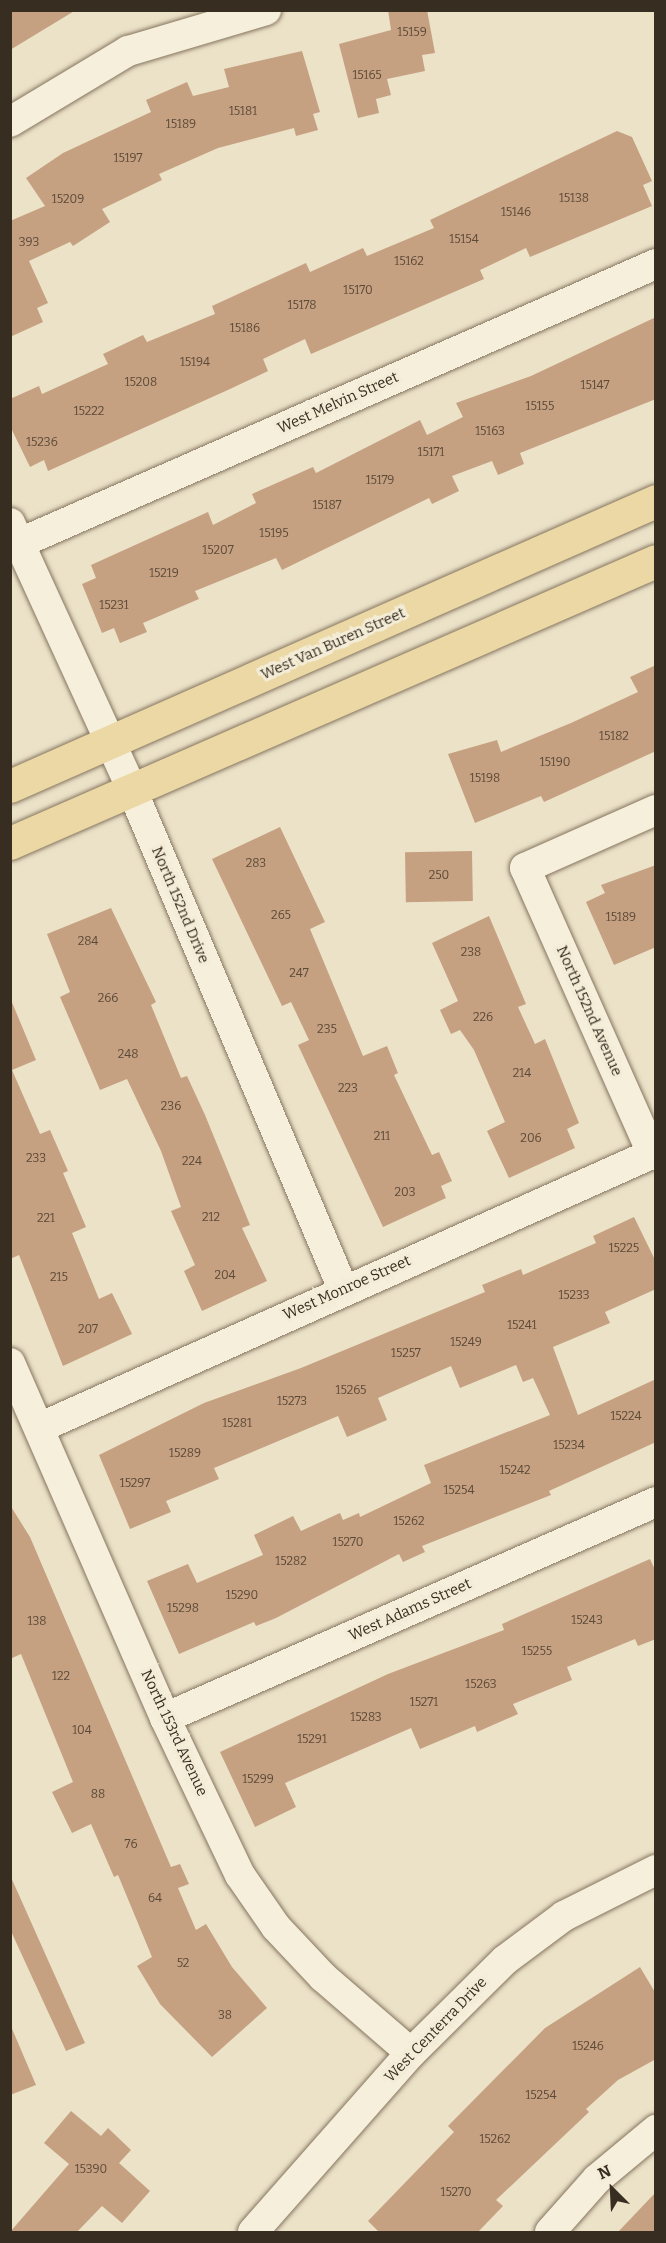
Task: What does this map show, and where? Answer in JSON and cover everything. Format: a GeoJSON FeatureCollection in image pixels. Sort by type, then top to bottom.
{"type":"FeatureCollection","features":[{"type":"Feature","properties":{"kind":"main road","name":"West Van Buren Street"},"geometry":{"type":"LineString","coordinates":[[10,786],[656,501]]}},
{"type":"Feature","properties":{"kind":"main road"},"geometry":{"type":"LineString","coordinates":[[10,843],[656,561]]}},
{"type":"Feature","properties":{"kind":"street"},"geometry":{"type":"LineString","coordinates":[[10,122],[128,51],[266,10]]}},
{"type":"Feature","properties":{"kind":"street","name":"West Melvin Street"},"geometry":{"type":"LineString","coordinates":[[15,533],[656,264]]}},
{"type":"Feature","properties":{"kind":"street","name":"North 152nd Drive"},"geometry":{"type":"LineString","coordinates":[[15,533],[132,790],[343,1289]]}},
{"type":"Feature","properties":{"kind":"street","name":"North 152nd Avenue"},"geometry":{"type":"LineString","coordinates":[[654,1153],[525,868],[656,810]]}},
{"type":"Feature","properties":{"kind":"street","name":"West Monroe Street"},"geometry":{"type":"LineString","coordinates":[[39,1428],[343,1289],[654,1153]]}},
{"type":"Feature","properties":{"kind":"street","name":"North 153rd Avenue"},"geometry":{"type":"LineString","coordinates":[[10,1363],[165,1718],[240,1875],[276,1927],[323,1977],[411,2053]]}},
{"type":"Feature","properties":{"kind":"street","name":"West Adams Street"},"geometry":{"type":"LineString","coordinates":[[165,1718],[656,1502]]}},
{"type":"Feature","properties":{"kind":"street","name":"West Centerra Drive"},"geometry":{"type":"LineString","coordinates":[[252,2232],[411,2053],[505,1960],[564,1916],[656,1870]]}},
{"type":"Feature","properties":{"kind":"street"},"geometry":{"type":"LineString","coordinates":[[550,2232],[597,2179],[656,2130]]}},
{"type":"Feature","properties":{"kind":"building"},"geometry":{"type":"Polygon","coordinates":[[[10,10],[76,10],[10,50],[10,10]]]}},
{"type":"Feature","properties":{"kind":"building"},"geometry":{"type":"Polygon","coordinates":[[[388,10],[427,10],[435,53],[422,55],[425,71],[387,79],[391,95],[376,99],[379,113],[358,118],[339,44],[391,30],[388,10]]]}},
{"type":"Feature","properties":{"kind":"building"},"geometry":{"type":"Polygon","coordinates":[[[302,51],[320,112],[313,114],[318,130],[296,136],[294,128],[218,148],[159,174],[162,180],[102,209],[110,222],[73,246],[70,242],[29,261],[48,303],[37,308],[43,322],[10,337],[10,221],[45,206],[26,178],[63,153],[151,112],[146,100],[187,82],[193,96],[229,87],[224,69],[302,51]]]}},
{"type":"Feature","properties":{"kind":"building"},"geometry":{"type":"Polygon","coordinates":[[[617,131],[632,137],[652,181],[643,185],[652,206],[530,257],[526,248],[480,270],[484,279],[311,354],[305,339],[263,359],[268,371],[230,389],[48,471],[44,460],[30,467],[10,426],[10,399],[39,386],[42,394],[108,364],[103,354],[143,335],[147,342],[215,314],[212,306],[306,263],[310,272],[363,248],[367,256],[434,228],[430,220],[617,131]]]}},
{"type":"Feature","properties":{"kind":"building"},"geometry":{"type":"Polygon","coordinates":[[[656,317],[656,399],[520,453],[524,464],[498,475],[492,461],[452,476],[459,491],[432,504],[429,498],[282,570],[276,558],[195,591],[199,599],[143,623],[147,632],[120,643],[114,628],[102,633],[82,584],[96,578],[91,565],[208,512],[213,525],[256,503],[252,494],[313,467],[316,473],[420,420],[427,435],[463,417],[456,403],[531,376],[656,317]]]}},
{"type":"Feature","properties":{"kind":"building"},"geometry":{"type":"Polygon","coordinates":[[[656,665],[656,751],[544,802],[541,796],[475,823],[448,754],[497,740],[501,752],[571,723],[638,692],[630,677],[656,665]]]}},
{"type":"Feature","properties":{"kind":"building"},"geometry":{"type":"Polygon","coordinates":[[[280,827],[325,922],[310,929],[363,1056],[387,1046],[398,1073],[394,1075],[432,1155],[439,1152],[452,1181],[441,1186],[446,1198],[383,1227],[298,1045],[309,1040],[291,1002],[282,1006],[212,859],[280,827]]]}},
{"type":"Feature","properties":{"kind":"building"},"geometry":{"type":"Polygon","coordinates":[[[472,851],[473,901],[406,902],[405,852],[472,851]]]}},
{"type":"Feature","properties":{"kind":"building"},"geometry":{"type":"Polygon","coordinates":[[[656,865],[656,947],[614,965],[586,902],[605,893],[601,885],[656,865]]]}},
{"type":"Feature","properties":{"kind":"building"},"geometry":{"type":"Polygon","coordinates":[[[111,908],[156,1002],[151,1005],[181,1078],[187,1076],[205,1115],[250,1225],[242,1228],[267,1281],[202,1311],[184,1271],[195,1265],[171,1211],[181,1207],[161,1151],[127,1079],[100,1090],[60,997],[70,992],[47,934],[111,908]]]}},
{"type":"Feature","properties":{"kind":"building"},"geometry":{"type":"Polygon","coordinates":[[[489,916],[526,1004],[518,1007],[535,1044],[545,1039],[579,1123],[567,1129],[575,1148],[509,1178],[487,1131],[505,1122],[474,1050],[460,1030],[451,1034],[440,1010],[458,1001],[432,943],[489,916]]]}},
{"type":"Feature","properties":{"kind":"building"},"geometry":{"type":"Polygon","coordinates":[[[11,1000],[36,1060],[12,1070],[40,1134],[50,1130],[68,1171],[63,1173],[86,1227],[72,1233],[99,1299],[112,1293],[132,1334],[63,1366],[19,1255],[10,1259],[11,1000]]]}},
{"type":"Feature","properties":{"kind":"building"},"geometry":{"type":"Polygon","coordinates":[[[634,1217],[656,1262],[656,1289],[605,1312],[610,1323],[553,1347],[578,1415],[656,1379],[656,1442],[549,1491],[551,1495],[422,1546],[425,1552],[403,1562],[399,1554],[276,1618],[256,1626],[254,1622],[179,1654],[147,1581],[188,1564],[197,1583],[263,1555],[254,1535],[293,1516],[301,1531],[340,1513],[343,1520],[359,1513],[360,1517],[431,1483],[424,1465],[550,1415],[533,1378],[523,1382],[516,1365],[460,1388],[451,1366],[378,1398],[387,1420],[347,1437],[338,1416],[214,1468],[219,1479],[166,1501],[171,1512],[130,1529],[99,1455],[204,1403],[301,1368],[485,1292],[482,1285],[521,1269],[523,1275],[596,1243],[593,1236],[634,1217]]]}},
{"type":"Feature","properties":{"kind":"building"},"geometry":{"type":"Polygon","coordinates":[[[10,1505],[30,1537],[171,1867],[180,1864],[189,1884],[178,1888],[196,1930],[206,1924],[232,1967],[267,2008],[212,2057],[160,2004],[137,1966],[152,1957],[118,1875],[114,1877],[91,1824],[72,1833],[52,1792],[73,1782],[21,1654],[10,1659],[10,1505]]]}},
{"type":"Feature","properties":{"kind":"building"},"geometry":{"type":"Polygon","coordinates":[[[650,1559],[656,1572],[656,1639],[638,1646],[635,1639],[567,1667],[572,1680],[513,1704],[518,1714],[477,1732],[475,1726],[420,1749],[411,1728],[285,1783],[296,1807],[255,1827],[220,1752],[388,1674],[504,1630],[502,1624],[650,1559]]]}},
{"type":"Feature","properties":{"kind":"building"},"geometry":{"type":"Polygon","coordinates":[[[10,1875],[85,2043],[66,2051],[10,1929],[10,1875]]]}},
{"type":"Feature","properties":{"kind":"building"},"geometry":{"type":"Polygon","coordinates":[[[640,1967],[656,1994],[656,2059],[618,2080],[586,2109],[589,2112],[496,2200],[503,2206],[478,2232],[379,2232],[368,2221],[454,2132],[448,2126],[545,2028],[640,1967]]]}},
{"type":"Feature","properties":{"kind":"building"},"geometry":{"type":"Polygon","coordinates":[[[10,2024],[36,2085],[10,2095],[10,2024]]]}},
{"type":"Feature","properties":{"kind":"building"},"geometry":{"type":"Polygon","coordinates":[[[71,2111],[101,2136],[108,2128],[131,2150],[119,2163],[150,2191],[122,2223],[102,2206],[77,2232],[10,2232],[69,2164],[44,2143],[71,2111]]]}},
{"type":"Feature","properties":{"kind":"building"},"geometry":{"type":"Polygon","coordinates":[[[656,2192],[656,2232],[618,2232],[656,2192]]]}}]}
